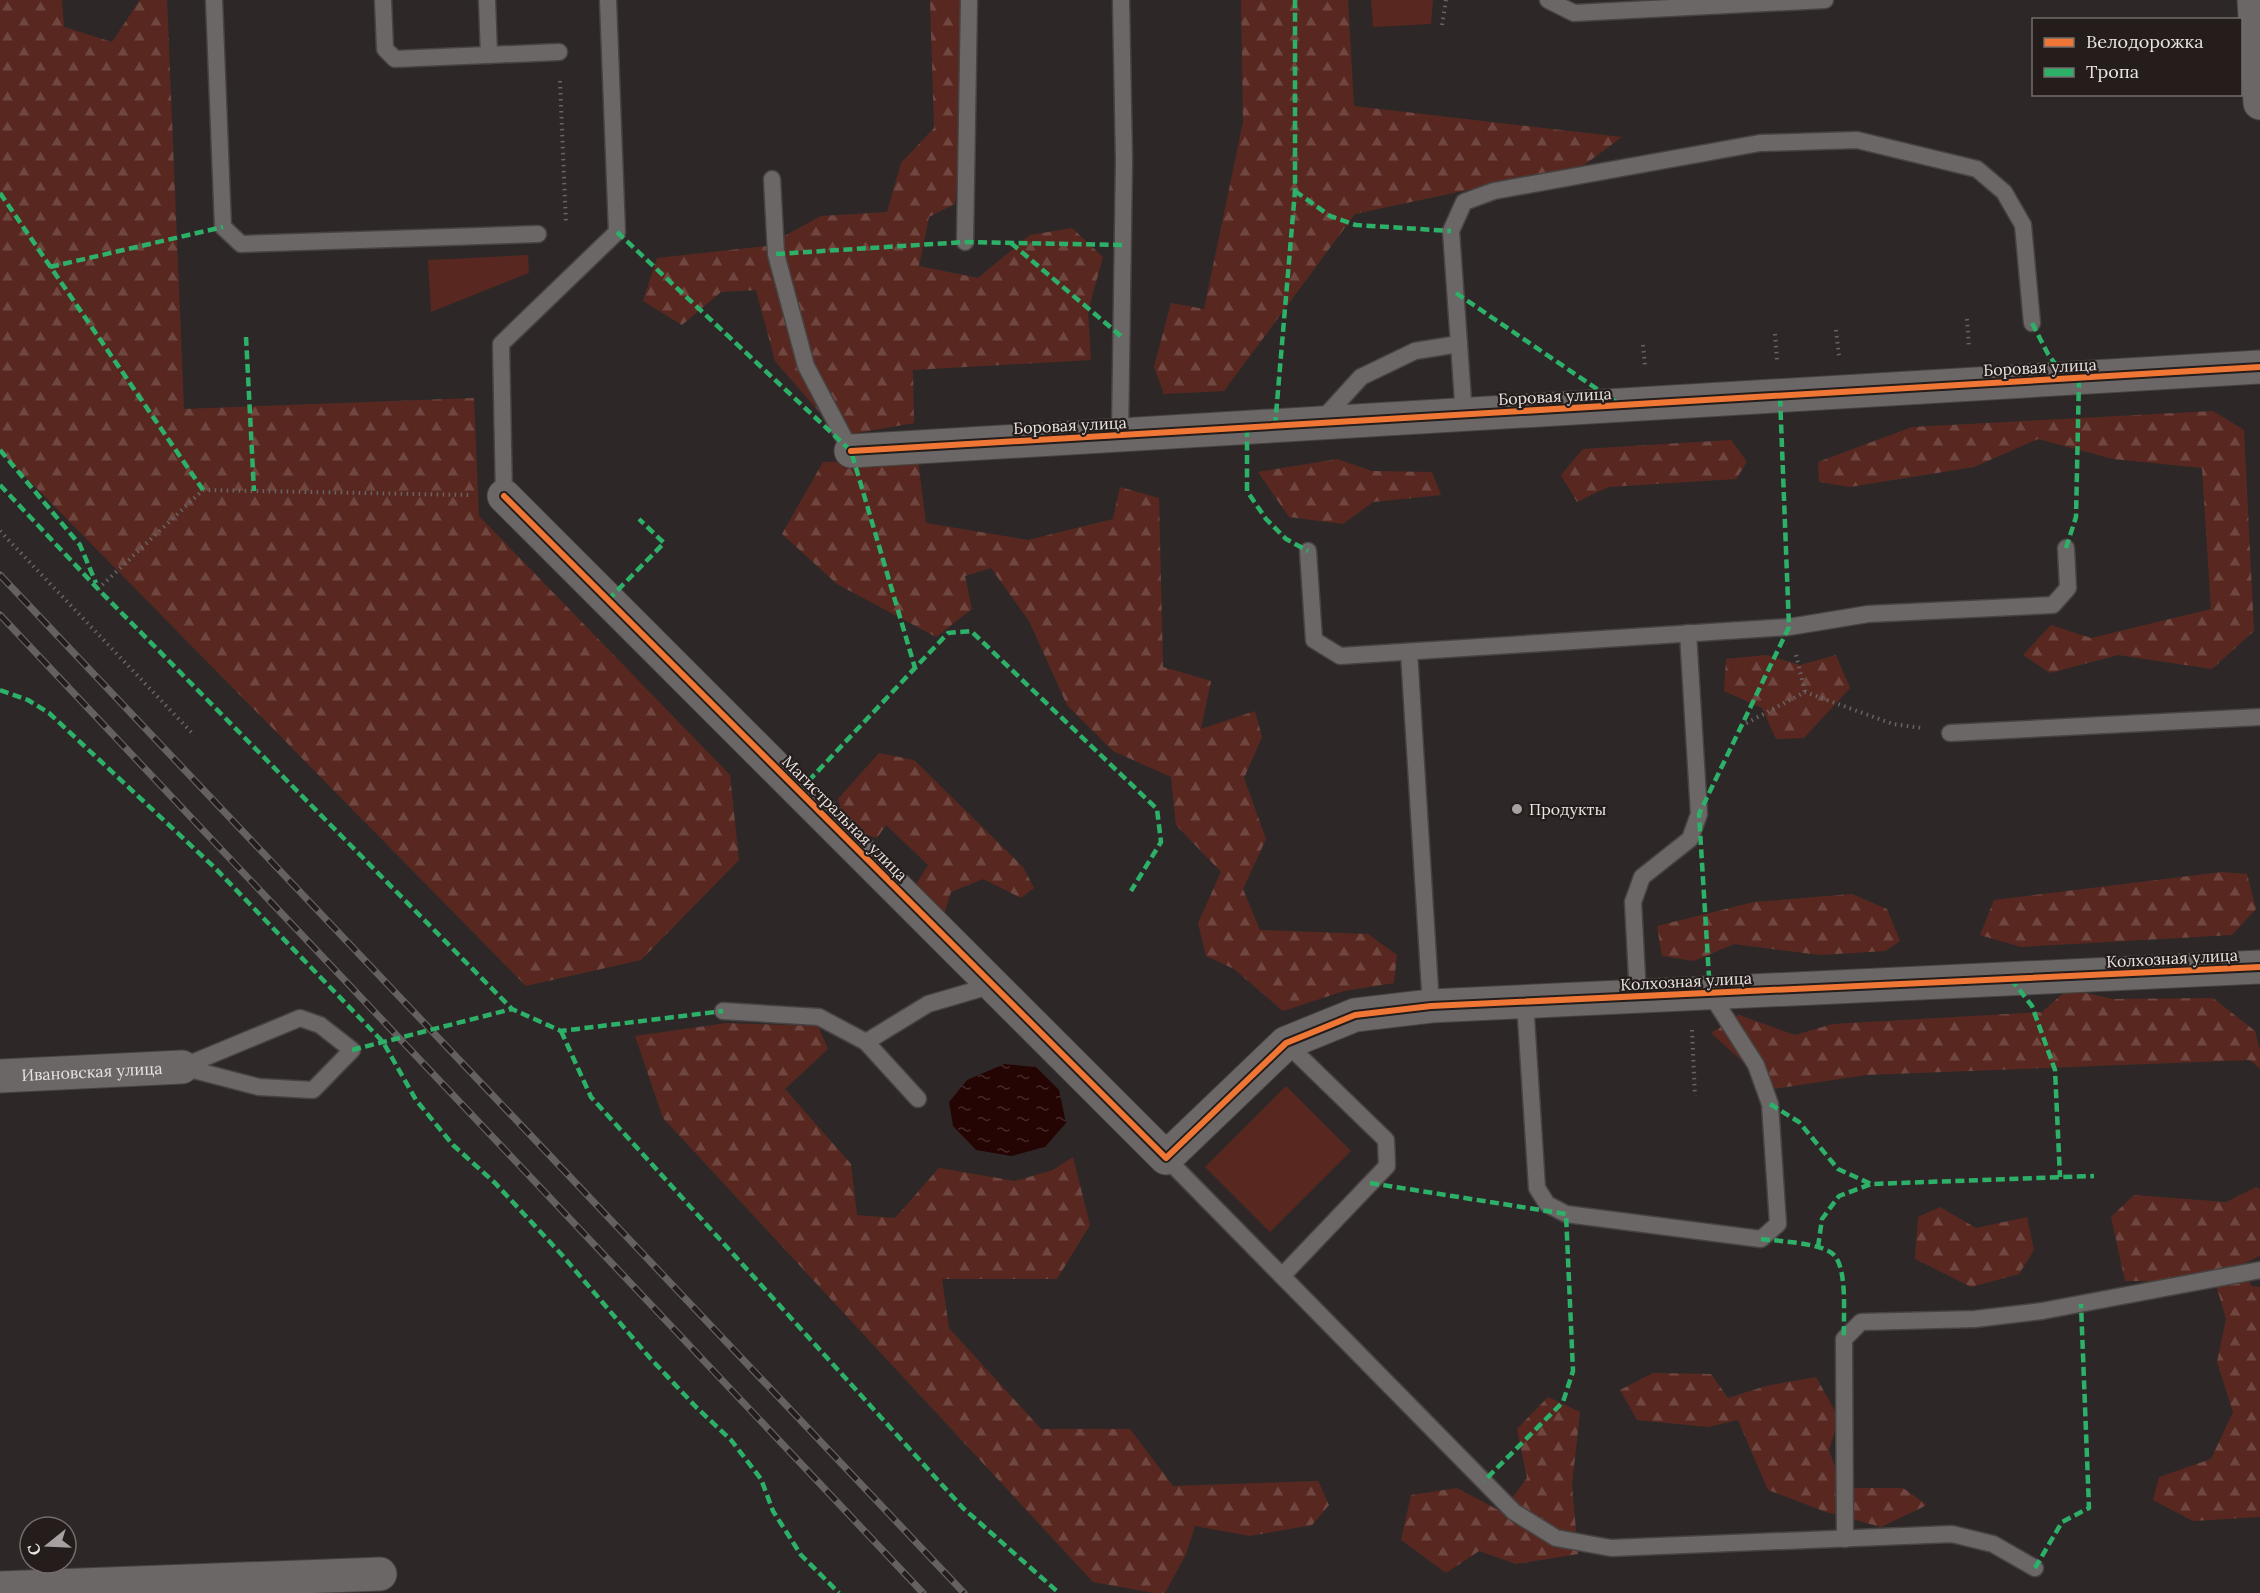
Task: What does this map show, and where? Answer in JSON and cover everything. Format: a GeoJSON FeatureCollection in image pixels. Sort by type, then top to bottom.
{"type":"FeatureCollection","features":[{"type":"Feature","properties":{"kind":"street"},"geometry":{"type":"LineString","coordinates":[[2254,0],[2260,104]]}},
{"type":"Feature","properties":{"kind":"street","name":"Боровая улица"},"geometry":{"type":"LineString","coordinates":[[851,451],[2260,367]]}},
{"type":"Feature","properties":{"kind":"street","name":"Магистральная улица"},"geometry":{"type":"LineString","coordinates":[[504,496],[1166,1158]]}},
{"type":"Feature","properties":{"kind":"street","name":"Колхозная улица"},"geometry":{"type":"LineString","coordinates":[[1166,1158],[1286,1043],[1355,1015],[1431,1006],[2260,967]]}},
{"type":"Feature","properties":{"kind":"street","name":"Ивановская улица"},"geometry":{"type":"LineString","coordinates":[[0,1076],[182,1067]]}},
{"type":"Feature","properties":{"kind":"street"},"geometry":{"type":"LineString","coordinates":[[0,1588],[380,1575]]}},
{"type":"Feature","properties":{"kind":"lane"},"geometry":{"type":"LineString","coordinates":[[214,0],[223,227],[241,244],[538,234]]}},
{"type":"Feature","properties":{"kind":"lane"},"geometry":{"type":"LineString","coordinates":[[383,0],[385,49],[395,59],[559,52]]}},
{"type":"Feature","properties":{"kind":"lane"},"geometry":{"type":"LineString","coordinates":[[487,0],[489,55]]}},
{"type":"Feature","properties":{"kind":"lane"},"geometry":{"type":"LineString","coordinates":[[504,496],[501,344],[617,232],[608,0]]}},
{"type":"Feature","properties":{"kind":"lane"},"geometry":{"type":"LineString","coordinates":[[965,242],[969,0]]}},
{"type":"Feature","properties":{"kind":"lane"},"geometry":{"type":"LineString","coordinates":[[1120,435],[1124,160],[1121,0]]}},
{"type":"Feature","properties":{"kind":"lane"},"geometry":{"type":"LineString","coordinates":[[1548,0],[1574,13],[1825,0]]}},
{"type":"Feature","properties":{"kind":"lane"},"geometry":{"type":"LineString","coordinates":[[1464,415],[1451,231],[1464,202],[1494,191],[1760,143],[1857,140],[1977,169],[2004,192],[2023,225],[2032,323]]}},
{"type":"Feature","properties":{"kind":"lane"},"geometry":{"type":"LineString","coordinates":[[772,179],[776,254],[806,366],[851,451]]}},
{"type":"Feature","properties":{"kind":"lane"},"geometry":{"type":"LineString","coordinates":[[1318,423],[1361,377],[1415,351],[1459,344]]}},
{"type":"Feature","properties":{"kind":"lane"},"geometry":{"type":"LineString","coordinates":[[1308,550],[1314,640],[1340,656],[1789,627],[1868,614],[2053,605],[2068,588],[2066,548]]}},
{"type":"Feature","properties":{"kind":"lane"},"geometry":{"type":"LineString","coordinates":[[1638,997],[1633,902],[1642,877],[1690,839],[1699,814],[1688,633]]}},
{"type":"Feature","properties":{"kind":"lane"},"geometry":{"type":"LineString","coordinates":[[1408,652],[1431,1006]]}},
{"type":"Feature","properties":{"kind":"lane"},"geometry":{"type":"LineString","coordinates":[[1950,733],[2260,717]]}},
{"type":"Feature","properties":{"kind":"lane"},"geometry":{"type":"LineString","coordinates":[[866,1042],[928,1004],[993,986]]}},
{"type":"Feature","properties":{"kind":"lane"},"geometry":{"type":"LineString","coordinates":[[1525,1002],[1537,1188],[1547,1204],[1566,1214],[1761,1239],[1778,1224],[1770,1104],[1756,1065],[1700,994]]}},
{"type":"Feature","properties":{"kind":"lane"},"geometry":{"type":"LineString","coordinates":[[723,1011],[819,1017],[866,1042],[918,1099]]}},
{"type":"Feature","properties":{"kind":"lane"},"geometry":{"type":"LineString","coordinates":[[300,1018],[320,1024],[352,1050],[313,1090],[259,1087],[182,1067],[300,1018]]}},
{"type":"Feature","properties":{"kind":"lane"},"geometry":{"type":"LineString","coordinates":[[1282,1276],[1387,1166],[1386,1140],[1286,1043]]}},
{"type":"Feature","properties":{"kind":"lane"},"geometry":{"type":"LineString","coordinates":[[1166,1158],[1514,1512],[1556,1538],[1611,1548],[1952,1534],[1993,1544],[2035,1568]]}},
{"type":"Feature","properties":{"kind":"lane"},"geometry":{"type":"LineString","coordinates":[[1845,1539],[1844,1339],[1861,1322],[1975,1319],[2042,1311],[2260,1270]]}},
{"type":"Feature","properties":{"kind":"path"},"geometry":{"type":"LineString","coordinates":[[1442,25],[1446,0]]}},
{"type":"Feature","properties":{"kind":"path"},"geometry":{"type":"LineString","coordinates":[[559,52],[566,234]]}},
{"type":"Feature","properties":{"kind":"path"},"geometry":{"type":"LineString","coordinates":[[1967,319],[1968,340]]}},
{"type":"Feature","properties":{"kind":"path"},"geometry":{"type":"LineString","coordinates":[[1836,330],[1838,350]]}},
{"type":"Feature","properties":{"kind":"path"},"geometry":{"type":"LineString","coordinates":[[1775,334],[1777,355]]}},
{"type":"Feature","properties":{"kind":"path"},"geometry":{"type":"LineString","coordinates":[[1643,345],[1645,366]]}},
{"type":"Feature","properties":{"kind":"path"},"geometry":{"type":"LineString","coordinates":[[98,589],[203,490],[504,496]]}},
{"type":"Feature","properties":{"kind":"path"},"geometry":{"type":"LineString","coordinates":[[0,531],[193,734]]}},
{"type":"Feature","properties":{"kind":"path"},"geometry":{"type":"LineString","coordinates":[[1789,627],[1805,692]]}},
{"type":"Feature","properties":{"kind":"path"},"geometry":{"type":"LineString","coordinates":[[1741,726],[1805,692],[1893,724],[1950,733]]}},
{"type":"Feature","properties":{"kind":"path"},"geometry":{"type":"LineString","coordinates":[[1695,1096],[1700,994]]}},
{"type":"Feature","properties":{"kind":"green space"},"geometry":{"type":"Polygon","coordinates":[[[0,0],[62,0],[64,27],[112,42],[140,0],[167,0],[184,409],[474,398],[479,516],[730,775],[739,860],[641,960],[526,986],[0,451],[0,0]]]}},
{"type":"Feature","properties":{"kind":"green space"},"geometry":{"type":"Polygon","coordinates":[[[930,0],[963,0],[961,141],[955,204],[929,217],[919,266],[978,278],[1030,235],[1072,228],[1103,257],[1088,311],[1091,360],[913,370],[914,423],[840,436],[775,361],[756,290],[721,292],[682,325],[643,301],[657,258],[766,246],[821,216],[887,212],[901,163],[934,128],[930,0]]]}},
{"type":"Feature","properties":{"kind":"green space"},"geometry":{"type":"Polygon","coordinates":[[[1241,0],[1348,0],[1354,106],[1622,137],[1584,165],[1355,214],[1224,391],[1164,394],[1154,367],[1171,303],[1204,309],[1243,122],[1241,0]]]}},
{"type":"Feature","properties":{"kind":"green space"},"geometry":{"type":"Polygon","coordinates":[[[1371,0],[1433,0],[1431,24],[1373,27],[1371,0]]]}},
{"type":"Feature","properties":{"kind":"green space"},"geometry":{"type":"Polygon","coordinates":[[[528,255],[529,273],[431,312],[428,260],[528,255]]]}},
{"type":"Feature","properties":{"kind":"green space"},"geometry":{"type":"Polygon","coordinates":[[[2213,411],[2244,430],[2254,631],[2212,669],[2118,655],[2050,673],[2023,655],[2051,625],[2091,638],[2211,609],[2202,468],[2113,459],[2038,439],[1974,467],[1850,487],[1819,482],[1818,462],[1912,427],[2213,411]]]}},
{"type":"Feature","properties":{"kind":"green space"},"geometry":{"type":"Polygon","coordinates":[[[1731,440],[1747,462],[1736,479],[1608,487],[1577,502],[1561,475],[1583,449],[1731,440]]]}},
{"type":"Feature","properties":{"kind":"green space"},"geometry":{"type":"Polygon","coordinates":[[[1337,459],[1372,471],[1432,472],[1441,495],[1373,502],[1343,524],[1289,517],[1258,472],[1337,459]]]}},
{"type":"Feature","properties":{"kind":"green space"},"geometry":{"type":"Polygon","coordinates":[[[918,460],[926,523],[1028,540],[1113,519],[1120,487],[1159,498],[1163,667],[1211,681],[1201,729],[1255,711],[1262,737],[1244,778],[1266,839],[1243,889],[1260,930],[1368,934],[1397,955],[1394,983],[1344,991],[1283,1011],[1234,969],[1206,956],[1198,923],[1221,872],[1176,825],[1171,777],[1113,751],[1067,705],[1029,621],[991,568],[965,576],[972,609],[936,637],[837,584],[782,534],[823,462],[918,460]]]}},
{"type":"Feature","properties":{"kind":"green space"},"geometry":{"type":"Polygon","coordinates":[[[1766,655],[1800,665],[1836,655],[1850,688],[1804,738],[1776,739],[1762,708],[1724,691],[1726,659],[1766,655]]]}},
{"type":"Feature","properties":{"kind":"green space"},"geometry":{"type":"Polygon","coordinates":[[[879,753],[914,760],[1023,867],[1034,888],[1021,898],[983,879],[951,892],[943,917],[912,891],[928,865],[886,825],[877,838],[847,829],[838,799],[879,753]]]}},
{"type":"Feature","properties":{"kind":"green space"},"geometry":{"type":"Polygon","coordinates":[[[2222,872],[2247,874],[2256,909],[2232,935],[2021,947],[1980,935],[1994,900],[2222,872]]]}},
{"type":"Feature","properties":{"kind":"green space"},"geometry":{"type":"Polygon","coordinates":[[[1852,894],[1887,909],[1900,941],[1885,951],[1820,955],[1734,944],[1694,961],[1662,956],[1657,926],[1754,902],[1852,894]]]}},
{"type":"Feature","properties":{"kind":"green space"},"geometry":{"type":"Polygon","coordinates":[[[2068,989],[2113,999],[2213,998],[2255,1031],[2260,1051],[2260,1069],[2250,1060],[1866,1075],[1773,1089],[1711,1033],[1739,1015],[1795,1035],[1833,1024],[2042,1012],[2068,989]]]}},
{"type":"Feature","properties":{"kind":"green space"},"geometry":{"type":"Polygon","coordinates":[[[727,1023],[818,1026],[828,1049],[785,1089],[851,1164],[857,1215],[895,1218],[939,1168],[1015,1181],[1053,1170],[1073,1157],[1090,1225],[1057,1279],[942,1279],[949,1328],[1041,1429],[1130,1429],[1173,1486],[1318,1481],[1329,1505],[1312,1525],[1250,1536],[1195,1526],[1186,1554],[1165,1593],[1093,1582],[663,1118],[635,1036],[727,1023]]]}},
{"type":"Feature","properties":{"kind":"green space"},"geometry":{"type":"Polygon","coordinates":[[[1286,1086],[1351,1151],[1270,1232],[1205,1167],[1286,1086]]]}},
{"type":"Feature","properties":{"kind":"green space"},"geometry":{"type":"Polygon","coordinates":[[[2256,1187],[2260,1189],[2260,1256],[2245,1263],[2251,1286],[2260,1287],[2260,1517],[2193,1521],[2153,1500],[2159,1477],[2211,1459],[2233,1412],[2217,1362],[2226,1319],[2215,1281],[2125,1281],[2111,1217],[2134,1195],[2226,1202],[2256,1187]]]}},
{"type":"Feature","properties":{"kind":"green space"},"geometry":{"type":"Polygon","coordinates":[[[1940,1207],[1976,1228],[2027,1217],[2034,1250],[2019,1274],[1971,1287],[1915,1259],[1918,1217],[1940,1207]]]}},
{"type":"Feature","properties":{"kind":"green space"},"geometry":{"type":"Polygon","coordinates":[[[1653,1373],[1711,1374],[1728,1398],[1766,1386],[1816,1377],[1839,1418],[1829,1450],[1842,1488],[1903,1488],[1927,1505],[1881,1527],[1826,1512],[1768,1490],[1738,1420],[1708,1427],[1637,1420],[1620,1390],[1653,1373]]]}},
{"type":"Feature","properties":{"kind":"green space"},"geometry":{"type":"Polygon","coordinates":[[[1548,1397],[1580,1412],[1572,1485],[1578,1554],[1516,1564],[1479,1551],[1446,1573],[1401,1540],[1411,1495],[1457,1488],[1502,1512],[1527,1478],[1517,1429],[1548,1397]]]}},
{"type":"Feature","properties":{"kind":"water"},"geometry":{"type":"Polygon","coordinates":[[[1004,1064],[1036,1067],[1059,1090],[1066,1123],[1045,1147],[1011,1156],[976,1150],[953,1126],[949,1102],[967,1080],[1004,1064]]]}},
{"type":"Feature","properties":{"kind":"railway"},"geometry":{"type":"LineString","coordinates":[[0,575],[964,1593]]}},
{"type":"Feature","properties":{"kind":"railway"},"geometry":{"type":"LineString","coordinates":[[0,615],[923,1593]]}},
{"type":"Feature","properties":{"kind":"marked path"},"geometry":{"type":"LineString","coordinates":[[1275,426],[1295,191],[1295,0]]}},
{"type":"Feature","properties":{"kind":"marked path"},"geometry":{"type":"LineString","coordinates":[[1295,191],[1330,216],[1356,225],[1451,231]]}},
{"type":"Feature","properties":{"kind":"marked path"},"geometry":{"type":"LineString","coordinates":[[0,193],[203,490]]}},
{"type":"Feature","properties":{"kind":"marked path"},"geometry":{"type":"LineString","coordinates":[[50,267],[223,227]]}},
{"type":"Feature","properties":{"kind":"marked path"},"geometry":{"type":"LineString","coordinates":[[617,232],[851,451],[915,668]]}},
{"type":"Feature","properties":{"kind":"marked path"},"geometry":{"type":"LineString","coordinates":[[776,254],[965,242],[1123,245]]}},
{"type":"Feature","properties":{"kind":"marked path"},"geometry":{"type":"LineString","coordinates":[[1011,243],[1122,337]]}},
{"type":"Feature","properties":{"kind":"marked path"},"geometry":{"type":"LineString","coordinates":[[1456,293],[1619,404]]}},
{"type":"Feature","properties":{"kind":"marked path"},"geometry":{"type":"LineString","coordinates":[[2032,323],[2048,354],[2066,379]]}},
{"type":"Feature","properties":{"kind":"marked path"},"geometry":{"type":"LineString","coordinates":[[246,337],[254,491]]}},
{"type":"Feature","properties":{"kind":"marked path"},"geometry":{"type":"LineString","coordinates":[[2066,548],[2076,517],[2079,378]]}},
{"type":"Feature","properties":{"kind":"marked path"},"geometry":{"type":"LineString","coordinates":[[1710,993],[1699,814],[1789,627],[1780,396]]}},
{"type":"Feature","properties":{"kind":"marked path"},"geometry":{"type":"LineString","coordinates":[[1247,428],[1247,491],[1266,519],[1286,539],[1308,551]]}},
{"type":"Feature","properties":{"kind":"marked path"},"geometry":{"type":"LineString","coordinates":[[0,450],[80,545],[96,583]]}},
{"type":"Feature","properties":{"kind":"marked path"},"geometry":{"type":"LineString","coordinates":[[0,485],[98,589],[512,1009],[561,1031],[723,1011]]}},
{"type":"Feature","properties":{"kind":"marked path"},"geometry":{"type":"LineString","coordinates":[[608,600],[664,543],[639,519]]}},
{"type":"Feature","properties":{"kind":"marked path"},"geometry":{"type":"LineString","coordinates":[[799,791],[948,633],[971,631],[1157,809],[1161,842],[1131,891]]}},
{"type":"Feature","properties":{"kind":"marked path"},"geometry":{"type":"LineString","coordinates":[[0,690],[28,700],[49,713],[214,867],[383,1042],[416,1100],[453,1145],[495,1183],[562,1255],[650,1358],[731,1440],[761,1479],[773,1511],[801,1555],[839,1593]]}},
{"type":"Feature","properties":{"kind":"marked path"},"geometry":{"type":"LineString","coordinates":[[2011,979],[2032,1006],[2055,1070],[2060,1177]]}},
{"type":"Feature","properties":{"kind":"marked path"},"geometry":{"type":"LineString","coordinates":[[352,1050],[512,1009]]}},
{"type":"Feature","properties":{"kind":"marked path"},"geometry":{"type":"LineString","coordinates":[[561,1031],[591,1097],[963,1508],[1059,1593]]}},
{"type":"Feature","properties":{"kind":"marked path"},"geometry":{"type":"LineString","coordinates":[[1770,1104],[1799,1122],[1838,1169],[1871,1184]]}},
{"type":"Feature","properties":{"kind":"marked path"},"geometry":{"type":"LineString","coordinates":[[1818,1247],[1822,1219],[1839,1196],[1871,1184],[2094,1176]]}},
{"type":"Feature","properties":{"kind":"marked path"},"geometry":{"type":"LineString","coordinates":[[1370,1183],[1566,1214],[1573,1371],[1563,1402],[1484,1481]]}},
{"type":"Feature","properties":{"kind":"marked path"},"geometry":{"type":"LineString","coordinates":[[1761,1239],[1811,1245],[1834,1255],[1843,1283],[1844,1339]]}},
{"type":"Feature","properties":{"kind":"marked path"},"geometry":{"type":"LineString","coordinates":[[2035,1568],[2062,1522],[2089,1508],[2081,1304]]}},
{"type":"Feature","properties":{"kind":"cycle path"},"geometry":{"type":"LineString","coordinates":[[851,451],[2260,367]]}},
{"type":"Feature","properties":{"kind":"cycle path"},"geometry":{"type":"LineString","coordinates":[[504,496],[1166,1158],[1286,1043],[1355,1015],[1431,1006],[2260,967]]}},
{"type":"Feature","properties":{"kind":"place","name":"Продукты"},"geometry":{"type":"Point","coordinates":[1517,809]}}]}
